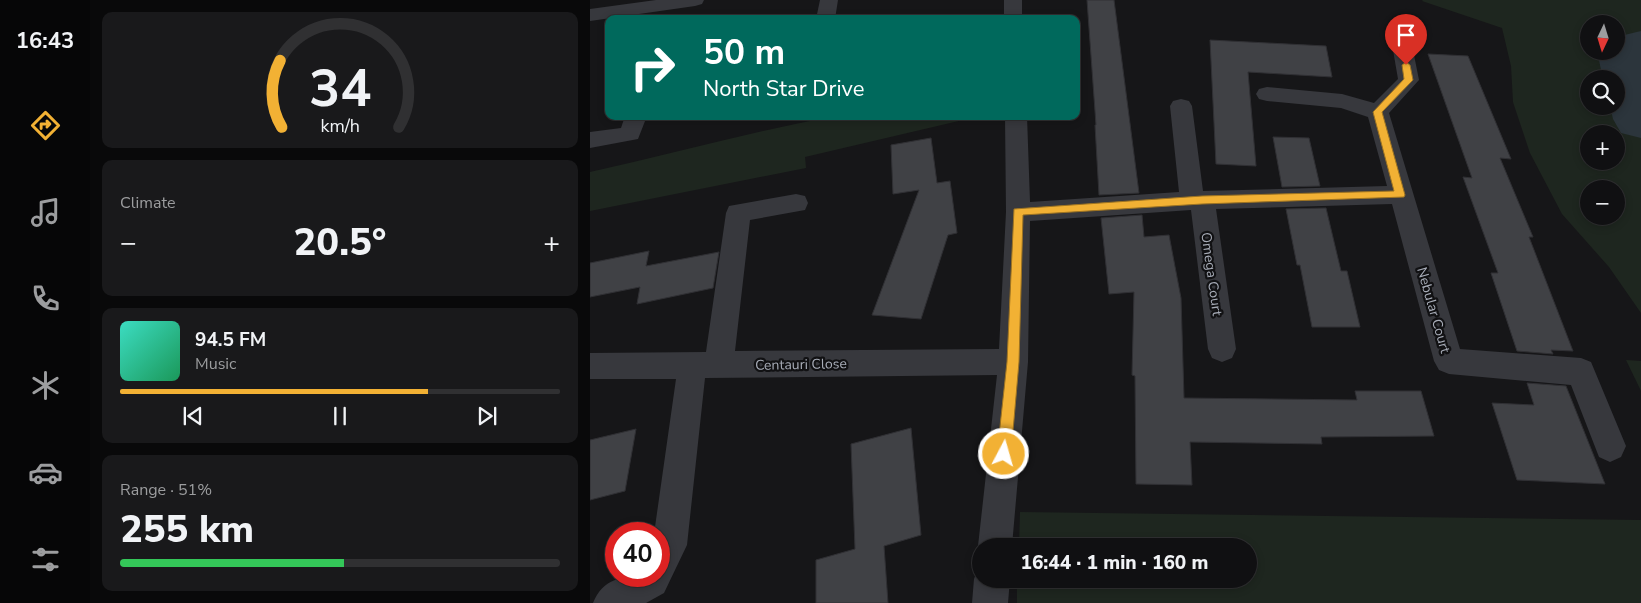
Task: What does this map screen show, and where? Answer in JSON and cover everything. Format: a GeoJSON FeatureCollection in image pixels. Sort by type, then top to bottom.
{"type":"FeatureCollection","features":[{"type":"Feature","properties":{"kind":"street"},"geometry":{"type":"LineString","coordinates":[[590,15],[667,11],[695,0]]}},
{"type":"Feature","properties":{"kind":"street"},"geometry":{"type":"LineString","coordinates":[[826,15],[829,0]]}},
{"type":"Feature","properties":{"kind":"street"},"geometry":{"type":"LineString","coordinates":[[1013,0],[1013,15]]}},
{"type":"Feature","properties":{"kind":"street"},"geometry":{"type":"LineString","coordinates":[[1267,94],[1342,101],[1378,112],[1409,80],[1404,50]]}},
{"type":"Feature","properties":{"kind":"street","name":"Omega Court"},"geometry":{"type":"LineString","coordinates":[[1180,106],[1222,349]]}},
{"type":"Feature","properties":{"kind":"street","name":"Nebular Court"},"geometry":{"type":"LineString","coordinates":[[1378,112],[1400,195],[1449,361],[1581,372],[1610,446]]}},
{"type":"Feature","properties":{"kind":"street"},"geometry":{"type":"LineString","coordinates":[[996,538],[1013,362],[1018,212],[1016,120]]}},
{"type":"Feature","properties":{"kind":"street"},"geometry":{"type":"LineString","coordinates":[[590,140],[633,125]]}},
{"type":"Feature","properties":{"kind":"street"},"geometry":{"type":"LineString","coordinates":[[1018,212],[1197,200],[1400,195]]}},
{"type":"Feature","properties":{"kind":"street"},"geometry":{"type":"LineString","coordinates":[[670,545],[705,366],[738,213],[796,204]]}},
{"type":"Feature","properties":{"kind":"street","name":"Centauri Close"},"geometry":{"type":"LineString","coordinates":[[590,366],[1013,362]]}},
{"type":"Feature","properties":{"kind":"street"},"geometry":{"type":"LineString","coordinates":[[611,603],[639,587]]}},
{"type":"Feature","properties":{"kind":"street"},"geometry":{"type":"LineString","coordinates":[[990,603],[991,588]]}},
{"type":"Feature","properties":{"kind":"shaded area"},"geometry":{"type":"Polygon","coordinates":[[[1641,0],[1641,45],[1625,50],[1625,15],[1580,15],[1580,60],[1623,60],[1641,129],[1641,313],[1609,267],[1562,214],[1530,153],[1513,102],[1511,66],[1502,28],[1422,1],[1641,0]]]}},
{"type":"Feature","properties":{"kind":"shaded area"},"geometry":{"type":"Polygon","coordinates":[[[1641,48],[1641,111],[1625,52],[1641,48]]]}},
{"type":"Feature","properties":{"kind":"shaded area"},"geometry":{"type":"Polygon","coordinates":[[[817,120],[963,120],[805,157],[806,168],[590,211],[590,172],[817,120]]]}},
{"type":"Feature","properties":{"kind":"shaded area"},"geometry":{"type":"Polygon","coordinates":[[[1626,360],[1641,361],[1641,391],[1626,360]]]}},
{"type":"Feature","properties":{"kind":"shaded area"},"geometry":{"type":"Polygon","coordinates":[[[1020,512],[1641,520],[1641,603],[1017,603],[1017,588],[1257,588],[1257,538],[1019,538],[1020,512]]]}},
{"type":"Feature","properties":{"kind":"building"},"geometry":{"type":"Polygon","coordinates":[[[1087,0],[1114,0],[1139,193],[1099,195],[1087,0]]]}},
{"type":"Feature","properties":{"kind":"building"},"geometry":{"type":"Polygon","coordinates":[[[1210,40],[1326,46],[1332,77],[1248,72],[1256,166],[1216,164],[1210,40]]]}},
{"type":"Feature","properties":{"kind":"building"},"geometry":{"type":"Polygon","coordinates":[[[1428,54],[1468,56],[1511,159],[1500,158],[1533,237],[1529,237],[1573,351],[1551,350],[1553,354],[1517,351],[1491,273],[1498,273],[1463,177],[1472,178],[1428,54]]]}},
{"type":"Feature","properties":{"kind":"building"},"geometry":{"type":"Polygon","coordinates":[[[1273,137],[1309,138],[1320,186],[1282,187],[1273,137]]]}},
{"type":"Feature","properties":{"kind":"building"},"geometry":{"type":"Polygon","coordinates":[[[931,138],[937,183],[950,181],[957,233],[948,235],[921,319],[872,315],[919,190],[893,194],[891,145],[931,138]]]}},
{"type":"Feature","properties":{"kind":"building"},"geometry":{"type":"Polygon","coordinates":[[[1326,208],[1341,271],[1347,271],[1360,327],[1312,327],[1300,265],[1297,265],[1286,209],[1326,208]]]}},
{"type":"Feature","properties":{"kind":"building"},"geometry":{"type":"Polygon","coordinates":[[[1142,215],[1144,237],[1169,235],[1181,298],[1184,398],[1357,400],[1355,391],[1421,391],[1434,436],[1321,437],[1322,444],[1190,442],[1192,485],[1136,484],[1135,376],[1132,375],[1134,292],[1109,294],[1101,218],[1142,215]]]}},
{"type":"Feature","properties":{"kind":"building"},"geometry":{"type":"Polygon","coordinates":[[[649,251],[646,266],[719,252],[713,288],[637,304],[640,287],[590,297],[590,263],[649,251]]]}},
{"type":"Feature","properties":{"kind":"building"},"geometry":{"type":"Polygon","coordinates":[[[1527,383],[1566,386],[1605,484],[1517,480],[1492,403],[1534,405],[1527,383]]]}},
{"type":"Feature","properties":{"kind":"building"},"geometry":{"type":"Polygon","coordinates":[[[911,428],[921,535],[884,546],[888,603],[816,603],[816,560],[855,549],[851,444],[911,428]]]}},
{"type":"Feature","properties":{"kind":"building"},"geometry":{"type":"Polygon","coordinates":[[[636,429],[625,491],[590,500],[590,440],[636,429]]]}},
{"type":"Feature","properties":{"kind":"waterway"},"geometry":{"type":"LineString","coordinates":[[1641,47],[1623,51],[1641,119]]}},
{"type":"Feature","properties":{"kind":"route"},"geometry":{"type":"LineString","coordinates":[[1004,454],[1013,362],[1018,212],[1202,200],[1400,195],[1378,112],[1409,80],[1406,65]]}}]}
